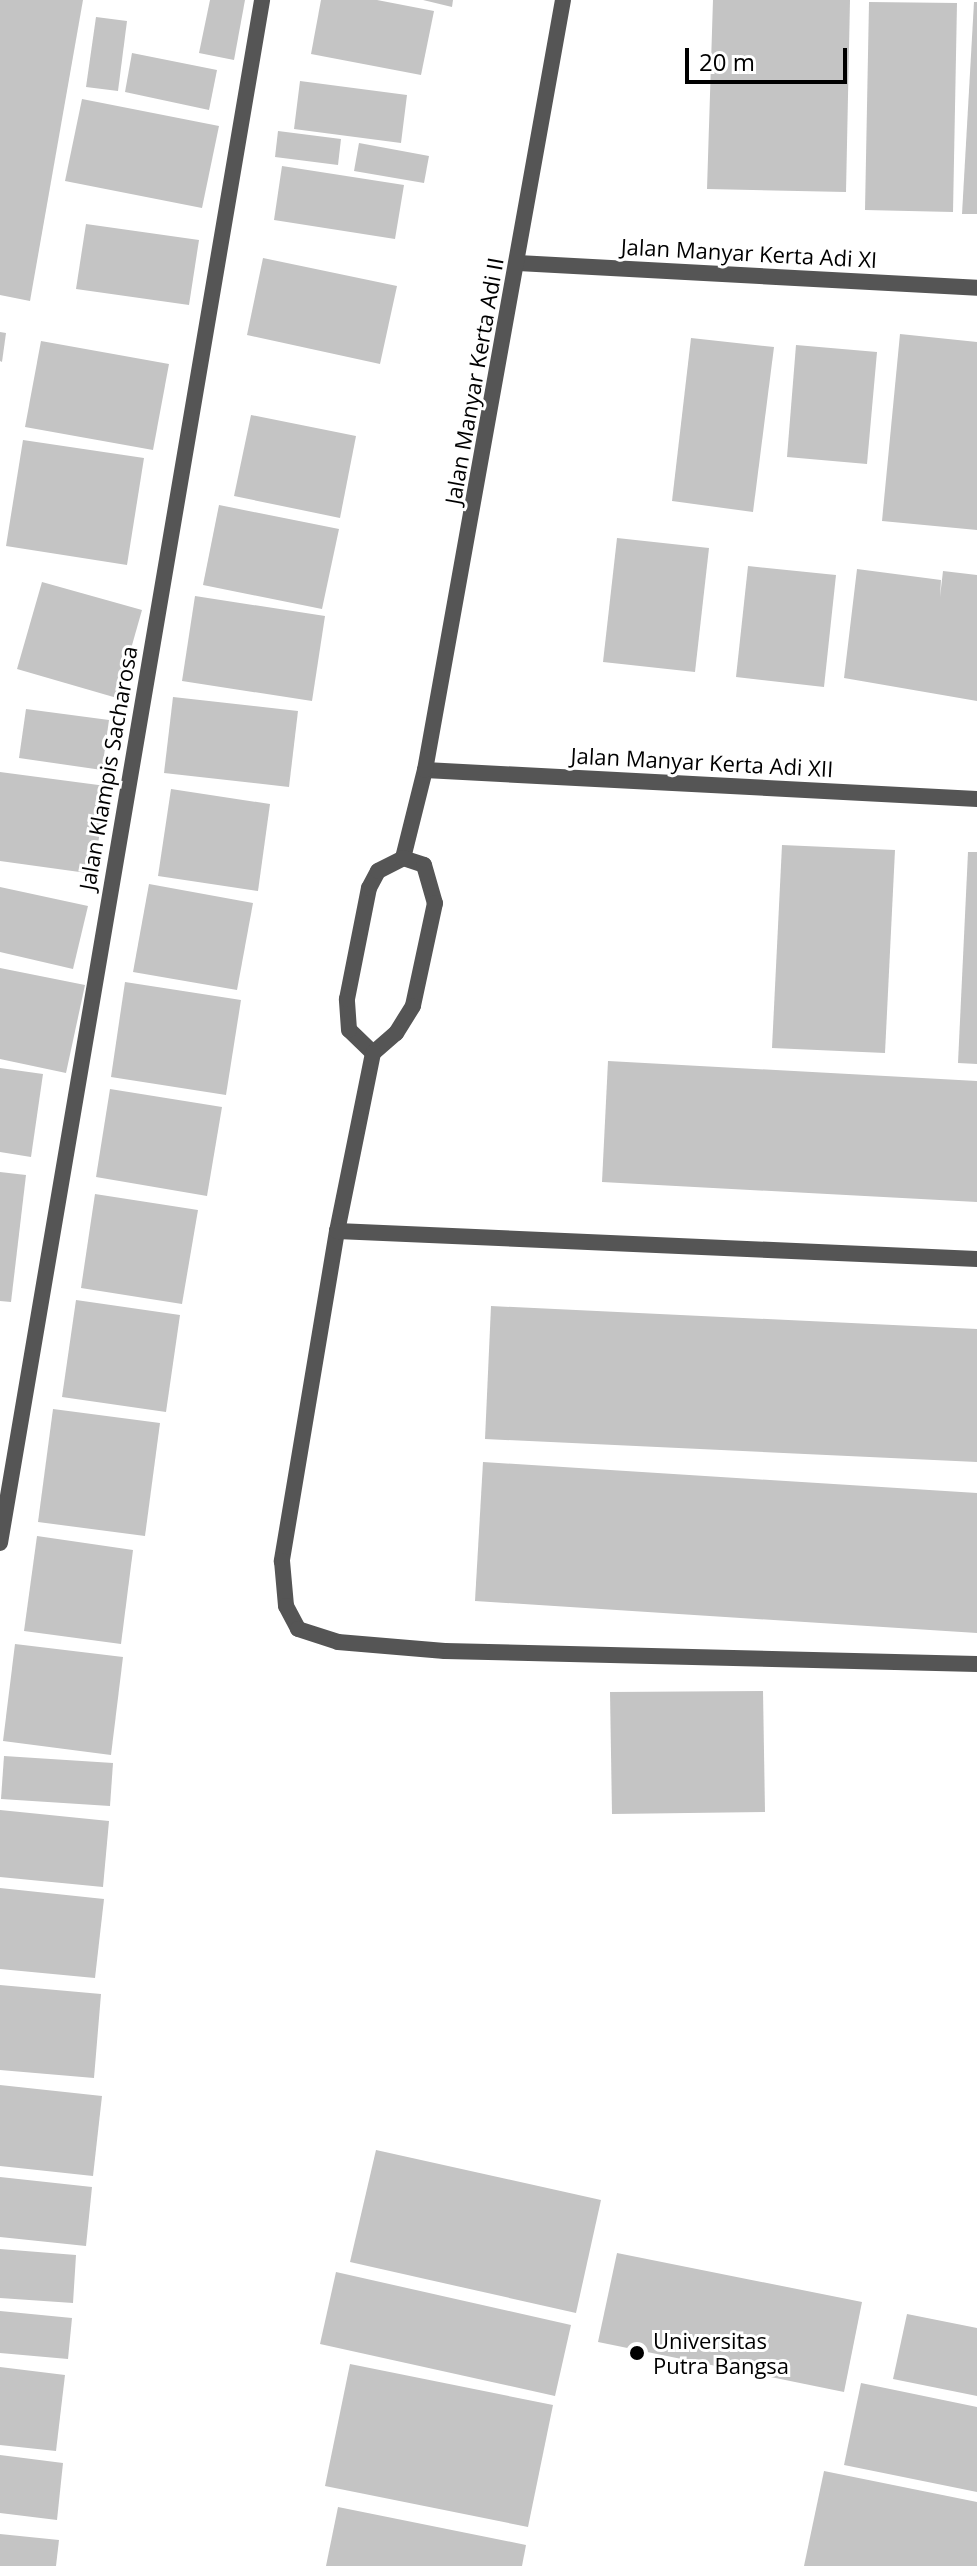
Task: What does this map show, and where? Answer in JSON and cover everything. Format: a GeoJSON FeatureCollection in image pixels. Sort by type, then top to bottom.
{"type":"FeatureCollection","features":[{"type":"Feature","properties":{"kind":"street","name":"Jalan Klampis Sacharosa"},"geometry":{"type":"LineString","coordinates":[[0,1543],[262,0]]}},
{"type":"Feature","properties":{"kind":"street","name":"Jalan Manyar Kerta Adi II"},"geometry":{"type":"LineString","coordinates":[[403,858],[425,770],[563,0]]}},
{"type":"Feature","properties":{"kind":"street","name":"Jalan Manyar Kerta Adi XI"},"geometry":{"type":"LineString","coordinates":[[518,263],[977,288]]}},
{"type":"Feature","properties":{"kind":"street","name":"Jalan Manyar Kerta Adi XII"},"geometry":{"type":"LineString","coordinates":[[425,770],[977,799]]}},
{"type":"Feature","properties":{"kind":"street"},"geometry":{"type":"LineString","coordinates":[[373,1053],[349,1030],[347,999],[369,888],[378,871],[403,858],[424,865],[435,903],[413,1006],[396,1033],[373,1053],[337,1231],[282,1561],[286,1606],[298,1629],[338,1642],[445,1651],[977,1664]]}},
{"type":"Feature","properties":{"kind":"street"},"geometry":{"type":"LineString","coordinates":[[337,1231],[977,1259]]}},
{"type":"Feature","properties":{"kind":"building"},"geometry":{"type":"Polygon","coordinates":[[[0,0],[83,0],[30,301],[0,295],[0,0]]]}},
{"type":"Feature","properties":{"kind":"building"},"geometry":{"type":"Polygon","coordinates":[[[210,0],[245,0],[234,60],[199,53],[210,0]]]}},
{"type":"Feature","properties":{"kind":"building"},"geometry":{"type":"Polygon","coordinates":[[[321,0],[377,0],[434,11],[421,75],[311,54],[321,0]]]}},
{"type":"Feature","properties":{"kind":"building"},"geometry":{"type":"Polygon","coordinates":[[[423,0],[453,0],[452,7],[423,0]]]}},
{"type":"Feature","properties":{"kind":"building"},"geometry":{"type":"Polygon","coordinates":[[[713,0],[850,0],[846,192],[707,189],[713,0]]]}},
{"type":"Feature","properties":{"kind":"building"},"geometry":{"type":"Polygon","coordinates":[[[869,2],[957,3],[953,212],[865,210],[869,2]]]}},
{"type":"Feature","properties":{"kind":"building"},"geometry":{"type":"Polygon","coordinates":[[[974,2],[977,2],[977,214],[962,214],[974,2]]]}},
{"type":"Feature","properties":{"kind":"building"},"geometry":{"type":"Polygon","coordinates":[[[96,17],[127,21],[118,91],[86,87],[96,17]]]}},
{"type":"Feature","properties":{"kind":"building"},"geometry":{"type":"Polygon","coordinates":[[[132,53],[217,70],[209,110],[125,92],[132,53]]]}},
{"type":"Feature","properties":{"kind":"building"},"geometry":{"type":"Polygon","coordinates":[[[300,81],[407,95],[401,143],[294,129],[300,81]]]}},
{"type":"Feature","properties":{"kind":"building"},"geometry":{"type":"Polygon","coordinates":[[[82,99],[219,126],[202,208],[65,181],[82,99]]]}},
{"type":"Feature","properties":{"kind":"building"},"geometry":{"type":"Polygon","coordinates":[[[278,131],[341,139],[338,165],[275,157],[278,131]]]}},
{"type":"Feature","properties":{"kind":"building"},"geometry":{"type":"Polygon","coordinates":[[[359,143],[429,156],[424,183],[354,171],[359,143]]]}},
{"type":"Feature","properties":{"kind":"building"},"geometry":{"type":"Polygon","coordinates":[[[282,166],[404,185],[395,239],[274,220],[282,166]]]}},
{"type":"Feature","properties":{"kind":"building"},"geometry":{"type":"Polygon","coordinates":[[[86,224],[199,240],[189,305],[76,289],[86,224]]]}},
{"type":"Feature","properties":{"kind":"building"},"geometry":{"type":"Polygon","coordinates":[[[263,258],[397,286],[380,364],[247,335],[263,258]]]}},
{"type":"Feature","properties":{"kind":"building"},"geometry":{"type":"Polygon","coordinates":[[[0,332],[6,333],[2,362],[0,361],[0,332]]]}},
{"type":"Feature","properties":{"kind":"building"},"geometry":{"type":"Polygon","coordinates":[[[900,334],[977,342],[977,530],[882,521],[900,334]]]}},
{"type":"Feature","properties":{"kind":"building"},"geometry":{"type":"Polygon","coordinates":[[[691,338],[774,347],[753,512],[672,501],[691,338]]]}},
{"type":"Feature","properties":{"kind":"building"},"geometry":{"type":"Polygon","coordinates":[[[41,341],[169,364],[153,450],[25,427],[41,341]]]}},
{"type":"Feature","properties":{"kind":"building"},"geometry":{"type":"Polygon","coordinates":[[[796,345],[877,352],[867,464],[787,457],[796,345]]]}},
{"type":"Feature","properties":{"kind":"building"},"geometry":{"type":"Polygon","coordinates":[[[251,415],[356,436],[340,518],[234,496],[251,415]]]}},
{"type":"Feature","properties":{"kind":"building"},"geometry":{"type":"Polygon","coordinates":[[[23,440],[144,458],[127,565],[6,546],[23,440]]]}},
{"type":"Feature","properties":{"kind":"building"},"geometry":{"type":"Polygon","coordinates":[[[219,505],[339,529],[322,609],[203,585],[219,505]]]}},
{"type":"Feature","properties":{"kind":"building"},"geometry":{"type":"Polygon","coordinates":[[[617,538],[709,548],[695,672],[603,662],[617,538]]]}},
{"type":"Feature","properties":{"kind":"building"},"geometry":{"type":"Polygon","coordinates":[[[748,566],[836,575],[824,687],[736,677],[748,566]]]}},
{"type":"Feature","properties":{"kind":"building"},"geometry":{"type":"Polygon","coordinates":[[[857,569],[941,580],[940,597],[943,571],[977,575],[977,701],[844,678],[857,569]]]}},
{"type":"Feature","properties":{"kind":"building"},"geometry":{"type":"Polygon","coordinates":[[[42,582],[142,610],[117,698],[17,669],[42,582]]]}},
{"type":"Feature","properties":{"kind":"building"},"geometry":{"type":"Polygon","coordinates":[[[195,596],[325,616],[312,701],[182,681],[195,596]]]}},
{"type":"Feature","properties":{"kind":"building"},"geometry":{"type":"Polygon","coordinates":[[[173,697],[298,711],[289,787],[164,773],[173,697]]]}},
{"type":"Feature","properties":{"kind":"building"},"geometry":{"type":"Polygon","coordinates":[[[26,709],[109,720],[102,770],[19,758],[26,709]]]}},
{"type":"Feature","properties":{"kind":"building"},"geometry":{"type":"Polygon","coordinates":[[[0,772],[106,786],[94,874],[0,861],[0,772]]]}},
{"type":"Feature","properties":{"kind":"building"},"geometry":{"type":"Polygon","coordinates":[[[171,789],[270,804],[258,891],[158,876],[171,789]]]}},
{"type":"Feature","properties":{"kind":"building"},"geometry":{"type":"Polygon","coordinates":[[[782,845],[895,850],[885,1053],[772,1048],[782,845]]]}},
{"type":"Feature","properties":{"kind":"building"},"geometry":{"type":"Polygon","coordinates":[[[968,852],[977,852],[977,1064],[958,1063],[968,852]]]}},
{"type":"Feature","properties":{"kind":"building"},"geometry":{"type":"Polygon","coordinates":[[[149,884],[253,903],[237,990],[133,972],[149,884]]]}},
{"type":"Feature","properties":{"kind":"building"},"geometry":{"type":"Polygon","coordinates":[[[0,887],[88,906],[73,969],[0,952],[0,887]]]}},
{"type":"Feature","properties":{"kind":"building"},"geometry":{"type":"Polygon","coordinates":[[[0,968],[85,985],[66,1073],[0,1059],[0,968]]]}},
{"type":"Feature","properties":{"kind":"building"},"geometry":{"type":"Polygon","coordinates":[[[125,982],[241,1000],[226,1095],[111,1077],[125,982]]]}},
{"type":"Feature","properties":{"kind":"building"},"geometry":{"type":"Polygon","coordinates":[[[608,1061],[977,1081],[977,1202],[602,1182],[608,1061]]]}},
{"type":"Feature","properties":{"kind":"building"},"geometry":{"type":"Polygon","coordinates":[[[0,1068],[43,1074],[31,1157],[0,1152],[0,1068]]]}},
{"type":"Feature","properties":{"kind":"building"},"geometry":{"type":"Polygon","coordinates":[[[110,1089],[222,1107],[207,1196],[96,1177],[110,1089]]]}},
{"type":"Feature","properties":{"kind":"building"},"geometry":{"type":"Polygon","coordinates":[[[0,1172],[26,1175],[11,1302],[0,1301],[0,1172]]]}},
{"type":"Feature","properties":{"kind":"building"},"geometry":{"type":"Polygon","coordinates":[[[95,1194],[198,1210],[182,1304],[81,1288],[95,1194]]]}},
{"type":"Feature","properties":{"kind":"building"},"geometry":{"type":"Polygon","coordinates":[[[76,1300],[180,1315],[166,1412],[62,1397],[76,1300]]]}},
{"type":"Feature","properties":{"kind":"building"},"geometry":{"type":"Polygon","coordinates":[[[491,1306],[977,1329],[977,1462],[485,1439],[491,1306]]]}},
{"type":"Feature","properties":{"kind":"building"},"geometry":{"type":"Polygon","coordinates":[[[53,1409],[160,1423],[145,1536],[38,1522],[53,1409]]]}},
{"type":"Feature","properties":{"kind":"building"},"geometry":{"type":"Polygon","coordinates":[[[483,1462],[977,1493],[977,1633],[475,1601],[483,1462]]]}},
{"type":"Feature","properties":{"kind":"building"},"geometry":{"type":"Polygon","coordinates":[[[37,1536],[133,1550],[121,1644],[24,1631],[37,1536]]]}},
{"type":"Feature","properties":{"kind":"building"},"geometry":{"type":"Polygon","coordinates":[[[15,1644],[123,1657],[111,1755],[3,1741],[15,1644]]]}},
{"type":"Feature","properties":{"kind":"building"},"geometry":{"type":"Polygon","coordinates":[[[763,1691],[765,1812],[612,1814],[610,1692],[763,1691]]]}},
{"type":"Feature","properties":{"kind":"building"},"geometry":{"type":"Polygon","coordinates":[[[4,1756],[113,1763],[110,1806],[1,1799],[4,1756]]]}},
{"type":"Feature","properties":{"kind":"building"},"geometry":{"type":"Polygon","coordinates":[[[0,1810],[109,1821],[103,1887],[0,1877],[0,1810]]]}},
{"type":"Feature","properties":{"kind":"building"},"geometry":{"type":"Polygon","coordinates":[[[0,1888],[104,1899],[95,1978],[0,1969],[0,1888]]]}},
{"type":"Feature","properties":{"kind":"building"},"geometry":{"type":"Polygon","coordinates":[[[0,1985],[101,1994],[94,2078],[0,2070],[0,1985]]]}},
{"type":"Feature","properties":{"kind":"building"},"geometry":{"type":"Polygon","coordinates":[[[0,2085],[102,2096],[93,2176],[0,2166],[0,2085]]]}},
{"type":"Feature","properties":{"kind":"building"},"geometry":{"type":"Polygon","coordinates":[[[376,2150],[601,2200],[576,2313],[350,2262],[376,2150]]]}},
{"type":"Feature","properties":{"kind":"building"},"geometry":{"type":"Polygon","coordinates":[[[0,2177],[92,2187],[86,2246],[0,2237],[0,2177]]]}},
{"type":"Feature","properties":{"kind":"building"},"geometry":{"type":"Polygon","coordinates":[[[0,2249],[76,2255],[73,2303],[0,2298],[0,2249]]]}},
{"type":"Feature","properties":{"kind":"building"},"geometry":{"type":"Polygon","coordinates":[[[617,2253],[862,2302],[844,2392],[598,2342],[617,2253]]]}},
{"type":"Feature","properties":{"kind":"building"},"geometry":{"type":"Polygon","coordinates":[[[336,2272],[571,2325],[555,2396],[320,2344],[336,2272]]]}},
{"type":"Feature","properties":{"kind":"building"},"geometry":{"type":"Polygon","coordinates":[[[0,2311],[72,2318],[68,2359],[0,2353],[0,2311]]]}},
{"type":"Feature","properties":{"kind":"building"},"geometry":{"type":"Polygon","coordinates":[[[907,2314],[977,2328],[977,2396],[893,2379],[907,2314]]]}},
{"type":"Feature","properties":{"kind":"building"},"geometry":{"type":"Polygon","coordinates":[[[350,2364],[553,2405],[528,2527],[325,2486],[350,2364]]]}},
{"type":"Feature","properties":{"kind":"building"},"geometry":{"type":"Polygon","coordinates":[[[0,2367],[65,2375],[56,2451],[0,2445],[0,2367]]]}},
{"type":"Feature","properties":{"kind":"building"},"geometry":{"type":"Polygon","coordinates":[[[861,2383],[977,2407],[977,2492],[844,2465],[861,2383]]]}},
{"type":"Feature","properties":{"kind":"building"},"geometry":{"type":"Polygon","coordinates":[[[0,2455],[63,2463],[57,2520],[0,2513],[0,2455]]]}},
{"type":"Feature","properties":{"kind":"building"},"geometry":{"type":"Polygon","coordinates":[[[824,2471],[977,2502],[977,2566],[804,2566],[824,2471]]]}},
{"type":"Feature","properties":{"kind":"building"},"geometry":{"type":"Polygon","coordinates":[[[338,2507],[526,2545],[522,2566],[326,2566],[338,2507]]]}},
{"type":"Feature","properties":{"kind":"building"},"geometry":{"type":"Polygon","coordinates":[[[0,2534],[59,2540],[56,2566],[0,2566],[0,2534]]]}},
{"type":"Feature","properties":{"kind":"place","name":"Universitas Putra Bangsa"},"geometry":{"type":"Point","coordinates":[637,2353]}}]}
